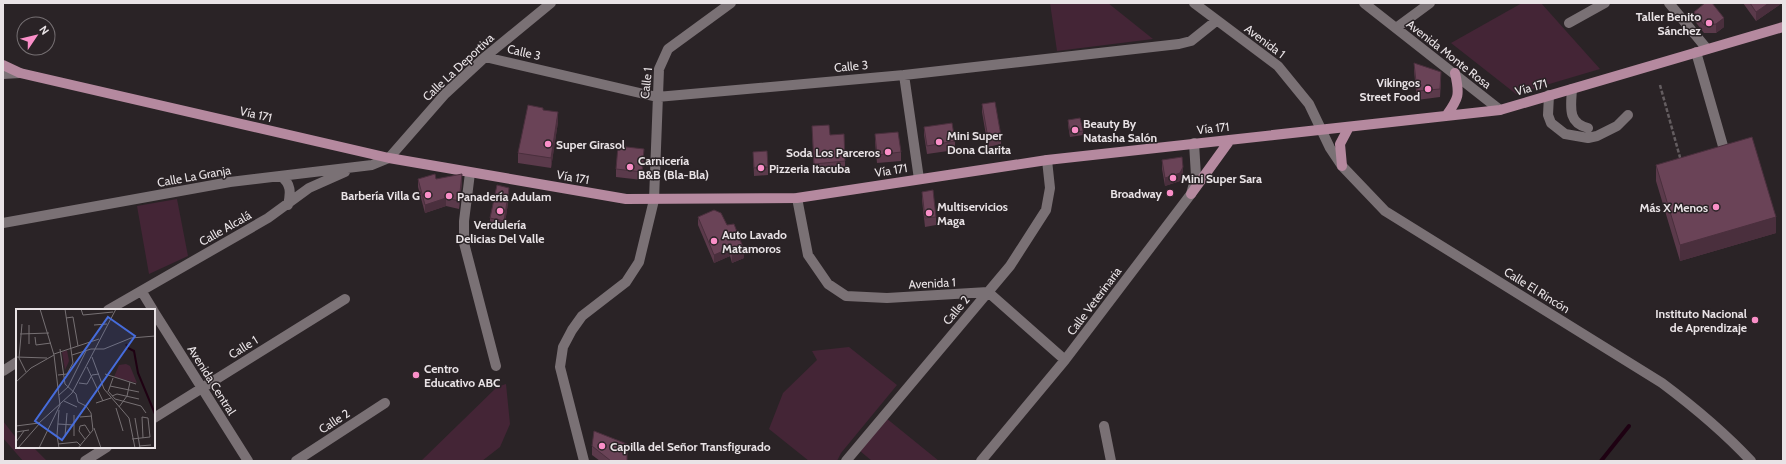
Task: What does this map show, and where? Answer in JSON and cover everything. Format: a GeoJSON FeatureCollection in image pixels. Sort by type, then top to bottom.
{"type":"FeatureCollection","features":[{"type":"Feature","properties":{"kind":"main road","name":"Vía 171"},"geometry":{"type":"LineString","coordinates":[[3,65],[20,73],[389,158],[470,173],[626,199],[797,198],[1047,160],[1500,110],[1783,27]]}},
{"type":"Feature","properties":{"kind":"main road"},"geometry":{"type":"LineString","coordinates":[[1446,116],[1456,101],[1459,90],[1455,74]]}},
{"type":"Feature","properties":{"kind":"main road"},"geometry":{"type":"LineString","coordinates":[[1342,166],[1340,144],[1350,127]]}},
{"type":"Feature","properties":{"kind":"main road"},"geometry":{"type":"LineString","coordinates":[[1191,194],[1230,140]]}},
{"type":"Feature","properties":{"kind":"street","name":"Calle La Deportiva"},"geometry":{"type":"LineString","coordinates":[[389,158],[445,94],[485,57],[551,3]]}},
{"type":"Feature","properties":{"kind":"street","name":"Calle 1"},"geometry":{"type":"LineString","coordinates":[[584,461],[560,368],[563,347],[572,330],[582,316],[626,282],[639,262],[654,200],[659,69],[668,49],[731,3]]}},
{"type":"Feature","properties":{"kind":"street","name":"Avenida 1"},"geometry":{"type":"LineString","coordinates":[[1194,3],[1278,66],[1309,104],[1321,130]]}},
{"type":"Feature","properties":{"kind":"street","name":"Avenida Monte Rosa"},"geometry":{"type":"LineString","coordinates":[[1364,3],[1500,110]]}},
{"type":"Feature","properties":{"kind":"street"},"geometry":{"type":"LineString","coordinates":[[1569,23],[1605,3]]}},
{"type":"Feature","properties":{"kind":"street"},"geometry":{"type":"LineString","coordinates":[[1669,3],[1707,49]]}},
{"type":"Feature","properties":{"kind":"street"},"geometry":{"type":"LineString","coordinates":[[1396,28],[1429,4]]}},
{"type":"Feature","properties":{"kind":"street","name":"Calle 3"},"geometry":{"type":"LineString","coordinates":[[485,57],[657,97],[904,75],[1179,44],[1191,41],[1216,21]]}},
{"type":"Feature","properties":{"kind":"street"},"geometry":{"type":"LineString","coordinates":[[1696,52],[1725,153]]}},
{"type":"Feature","properties":{"kind":"street"},"geometry":{"type":"LineString","coordinates":[[3,74],[20,73]]}},
{"type":"Feature","properties":{"kind":"street"},"geometry":{"type":"LineString","coordinates":[[904,75],[919,179]]}},
{"type":"Feature","properties":{"kind":"street"},"geometry":{"type":"LineString","coordinates":[[1572,89],[1571,110],[1573,118],[1579,126],[1588,128]]}},
{"type":"Feature","properties":{"kind":"street"},"geometry":{"type":"LineString","coordinates":[[1549,95],[1548,115],[1551,123],[1565,134],[1588,138],[1597,136],[1618,126],[1628,115]]}},
{"type":"Feature","properties":{"kind":"street","name":"Calle El Rincón"},"geometry":{"type":"LineString","coordinates":[[1321,130],[1342,166],[1385,211],[1662,383],[1694,406],[1727,436],[1751,461]]}},
{"type":"Feature","properties":{"kind":"street","name":"Calle Veterinaria"},"geometry":{"type":"LineString","coordinates":[[981,461],[1065,360],[1191,194],[1196,176],[1194,143]]}},
{"type":"Feature","properties":{"kind":"street","name":"Calle La Granja"},"geometry":{"type":"LineString","coordinates":[[3,223],[230,182],[372,165],[389,158]]}},
{"type":"Feature","properties":{"kind":"street","name":"Calle 2"},"geometry":{"type":"LineString","coordinates":[[846,461],[1010,266],[1046,210],[1050,188],[1047,160]]}},
{"type":"Feature","properties":{"kind":"street","name":"Calle Alcalá"},"geometry":{"type":"LineString","coordinates":[[110,309],[142,292],[268,218],[288,205],[309,188],[354,168]]}},
{"type":"Feature","properties":{"kind":"street"},"geometry":{"type":"LineString","coordinates":[[470,173],[464,221],[464,243],[496,366]]}},
{"type":"Feature","properties":{"kind":"street"},"geometry":{"type":"LineString","coordinates":[[281,176],[290,186],[288,205]]}},
{"type":"Feature","properties":{"kind":"street","name":"Avenida 1"},"geometry":{"type":"LineString","coordinates":[[797,198],[808,255],[828,284],[846,296],[887,298],[988,292]]}},
{"type":"Feature","properties":{"kind":"street","name":"Avenida Central"},"geometry":{"type":"LineString","coordinates":[[142,292],[152,309]]}},
{"type":"Feature","properties":{"kind":"street"},"geometry":{"type":"LineString","coordinates":[[988,292],[1065,360]]}},
{"type":"Feature","properties":{"kind":"street","name":"Calle 1"},"geometry":{"type":"LineString","coordinates":[[155,417],[345,299]]}},
{"type":"Feature","properties":{"kind":"street","name":"Avenida Central"},"geometry":{"type":"LineString","coordinates":[[155,314],[248,461]]}},
{"type":"Feature","properties":{"kind":"street"},"geometry":{"type":"LineString","coordinates":[[3,371],[16,363]]}},
{"type":"Feature","properties":{"kind":"street","name":"Calle 2"},"geometry":{"type":"LineString","coordinates":[[296,461],[386,403]]}},
{"type":"Feature","properties":{"kind":"street"},"geometry":{"type":"LineString","coordinates":[[1104,426],[1111,461]]}},
{"type":"Feature","properties":{"kind":"street"},"geometry":{"type":"LineString","coordinates":[[85,461],[105,448]]}},
{"type":"Feature","properties":{"kind":"path"},"geometry":{"type":"LineString","coordinates":[[1660,85],[1682,166]]}},
{"type":"Feature","properties":{"kind":"shaded area"},"geometry":{"type":"Polygon","coordinates":[[[1050,3],[1108,3],[1153,39],[1057,51],[1050,3]]]}},
{"type":"Feature","properties":{"kind":"shaded area"},"geometry":{"type":"Polygon","coordinates":[[[1522,3],[1541,3],[1600,69],[1516,94],[1451,43],[1522,3]]]}},
{"type":"Feature","properties":{"kind":"shaded area"},"geometry":{"type":"Polygon","coordinates":[[[177,199],[188,256],[149,274],[137,206],[177,199]]]}},
{"type":"Feature","properties":{"kind":"shaded area"},"geometry":{"type":"Polygon","coordinates":[[[849,347],[897,385],[841,453],[837,461],[809,461],[769,429],[783,393],[817,360],[812,351],[849,347]]]}},
{"type":"Feature","properties":{"kind":"shaded area"},"geometry":{"type":"Polygon","coordinates":[[[506,384],[510,424],[500,447],[482,461],[421,461],[497,387],[506,384]]]}},
{"type":"Feature","properties":{"kind":"shaded area"},"geometry":{"type":"Polygon","coordinates":[[[886,418],[939,461],[872,461],[860,451],[886,418]]]}},
{"type":"Feature","properties":{"kind":"shaded area"},"geometry":{"type":"Polygon","coordinates":[[[3,421],[16,438],[16,448],[34,448],[47,461],[23,461],[3,438],[3,421]]]}},
{"type":"Feature","properties":{"kind":"building"},"geometry":{"type":"Polygon","coordinates":[[[1705,3],[1712,3],[1724,18],[1716,24],[1704,25],[1694,12],[1705,3]]]}},
{"type":"Feature","properties":{"kind":"building"},"geometry":{"type":"Polygon","coordinates":[[[1750,3],[1769,3],[1756,12],[1750,3]]]}},
{"type":"Feature","properties":{"kind":"building","name":"Vikingos Street Food"},"geometry":{"type":"Polygon","coordinates":[[[1414,63],[1441,72],[1440,89],[1417,91],[1414,63]]]}},
{"type":"Feature","properties":{"kind":"building"},"geometry":{"type":"Polygon","coordinates":[[[995,102],[1001,136],[988,138],[982,104],[995,102]]]}},
{"type":"Feature","properties":{"kind":"building"},"geometry":{"type":"Polygon","coordinates":[[[528,105],[543,108],[543,110],[558,112],[551,158],[518,153],[528,105]]]}},
{"type":"Feature","properties":{"kind":"building","name":"Beauty By Natasha Salón"},"geometry":{"type":"Polygon","coordinates":[[[1080,118],[1083,131],[1070,133],[1068,120],[1080,118]]]}},
{"type":"Feature","properties":{"kind":"building"},"geometry":{"type":"Polygon","coordinates":[[[952,123],[955,141],[927,146],[924,127],[952,123]]]}},
{"type":"Feature","properties":{"kind":"building"},"geometry":{"type":"Polygon","coordinates":[[[829,125],[830,135],[844,134],[845,161],[814,164],[812,126],[829,125]]]}},
{"type":"Feature","properties":{"kind":"building"},"geometry":{"type":"Polygon","coordinates":[[[898,132],[901,152],[877,155],[875,134],[898,132]]]}},
{"type":"Feature","properties":{"kind":"building","name":"Más X Menos"},"geometry":{"type":"Polygon","coordinates":[[[1752,137],[1776,217],[1680,245],[1656,165],[1752,137]]]}},
{"type":"Feature","properties":{"kind":"building","name":"Carnicería B&B (Bla-Bla)"},"geometry":{"type":"Polygon","coordinates":[[[618,146],[644,149],[642,172],[616,169],[618,146]]]}},
{"type":"Feature","properties":{"kind":"building"},"geometry":{"type":"Polygon","coordinates":[[[767,151],[768,167],[754,168],[753,152],[767,151]]]}},
{"type":"Feature","properties":{"kind":"building"},"geometry":{"type":"Polygon","coordinates":[[[1182,157],[1183,167],[1180,173],[1165,178],[1162,160],[1182,157]]]}},
{"type":"Feature","properties":{"kind":"building"},"geometry":{"type":"Polygon","coordinates":[[[435,174],[436,179],[462,174],[459,201],[446,198],[425,205],[418,179],[435,174]]]}},
{"type":"Feature","properties":{"kind":"building","name":"Verdulería Delicias Del Valle"},"geometry":{"type":"Polygon","coordinates":[[[497,185],[509,188],[504,221],[490,218],[497,185]]]}},
{"type":"Feature","properties":{"kind":"building","name":"Multiservicios Maga"},"geometry":{"type":"Polygon","coordinates":[[[933,190],[936,217],[925,218],[922,192],[933,190]]]}},
{"type":"Feature","properties":{"kind":"building"},"geometry":{"type":"Polygon","coordinates":[[[714,210],[721,213],[727,225],[734,224],[744,250],[732,254],[730,248],[714,255],[698,217],[714,210]]]}},
{"type":"Feature","properties":{"kind":"building"},"geometry":{"type":"Polygon","coordinates":[[[594,431],[627,444],[627,461],[611,461],[592,446],[594,431]]]}},
{"type":"Feature","properties":{"kind":"waterway"},"geometry":{"type":"LineString","coordinates":[[1601,461],[1629,426]]}},
{"type":"Feature","properties":{"kind":"place","name":"Taller Benito Sánchez"},"geometry":{"type":"Point","coordinates":[1709,23]}},
{"type":"Feature","properties":{"kind":"place","name":"Vikingos Street Food"},"geometry":{"type":"Point","coordinates":[1428,89]}},
{"type":"Feature","properties":{"kind":"place","name":"Beauty By Natasha Salón"},"geometry":{"type":"Point","coordinates":[1075,130]}},
{"type":"Feature","properties":{"kind":"place","name":"Mini Super Dona Clarita"},"geometry":{"type":"Point","coordinates":[939,142]}},
{"type":"Feature","properties":{"kind":"place","name":"Super Girasol"},"geometry":{"type":"Point","coordinates":[548,144]}},
{"type":"Feature","properties":{"kind":"place","name":"Soda Los Parceros"},"geometry":{"type":"Point","coordinates":[888,152]}},
{"type":"Feature","properties":{"kind":"place","name":"Carnicería B&B (Bla-Bla)"},"geometry":{"type":"Point","coordinates":[630,167]}},
{"type":"Feature","properties":{"kind":"place","name":"Pizzeria Itacuba"},"geometry":{"type":"Point","coordinates":[761,168]}},
{"type":"Feature","properties":{"kind":"place","name":"Mini Super Sara"},"geometry":{"type":"Point","coordinates":[1173,178]}},
{"type":"Feature","properties":{"kind":"place","name":"Broadway"},"geometry":{"type":"Point","coordinates":[1170,193]}},
{"type":"Feature","properties":{"kind":"place","name":"Barbería Villa G"},"geometry":{"type":"Point","coordinates":[428,195]}},
{"type":"Feature","properties":{"kind":"place","name":"Panadería Adulam"},"geometry":{"type":"Point","coordinates":[449,196]}},
{"type":"Feature","properties":{"kind":"place","name":"Más X Menos"},"geometry":{"type":"Point","coordinates":[1716,207]}},
{"type":"Feature","properties":{"kind":"place","name":"Verdulería Delicias Del Valle"},"geometry":{"type":"Point","coordinates":[500,211]}},
{"type":"Feature","properties":{"kind":"place","name":"Multiservicios Maga"},"geometry":{"type":"Point","coordinates":[929,213]}},
{"type":"Feature","properties":{"kind":"place","name":"Auto Lavado Matamoros"},"geometry":{"type":"Point","coordinates":[714,241]}},
{"type":"Feature","properties":{"kind":"place","name":"Instituto Nacional de Aprendizaje"},"geometry":{"type":"Point","coordinates":[1755,320]}},
{"type":"Feature","properties":{"kind":"place","name":"Centro Educativo ABC"},"geometry":{"type":"Point","coordinates":[416,375]}},
{"type":"Feature","properties":{"kind":"place","name":"Capilla del Señor Transfigurado"},"geometry":{"type":"Point","coordinates":[602,446]}}]}
